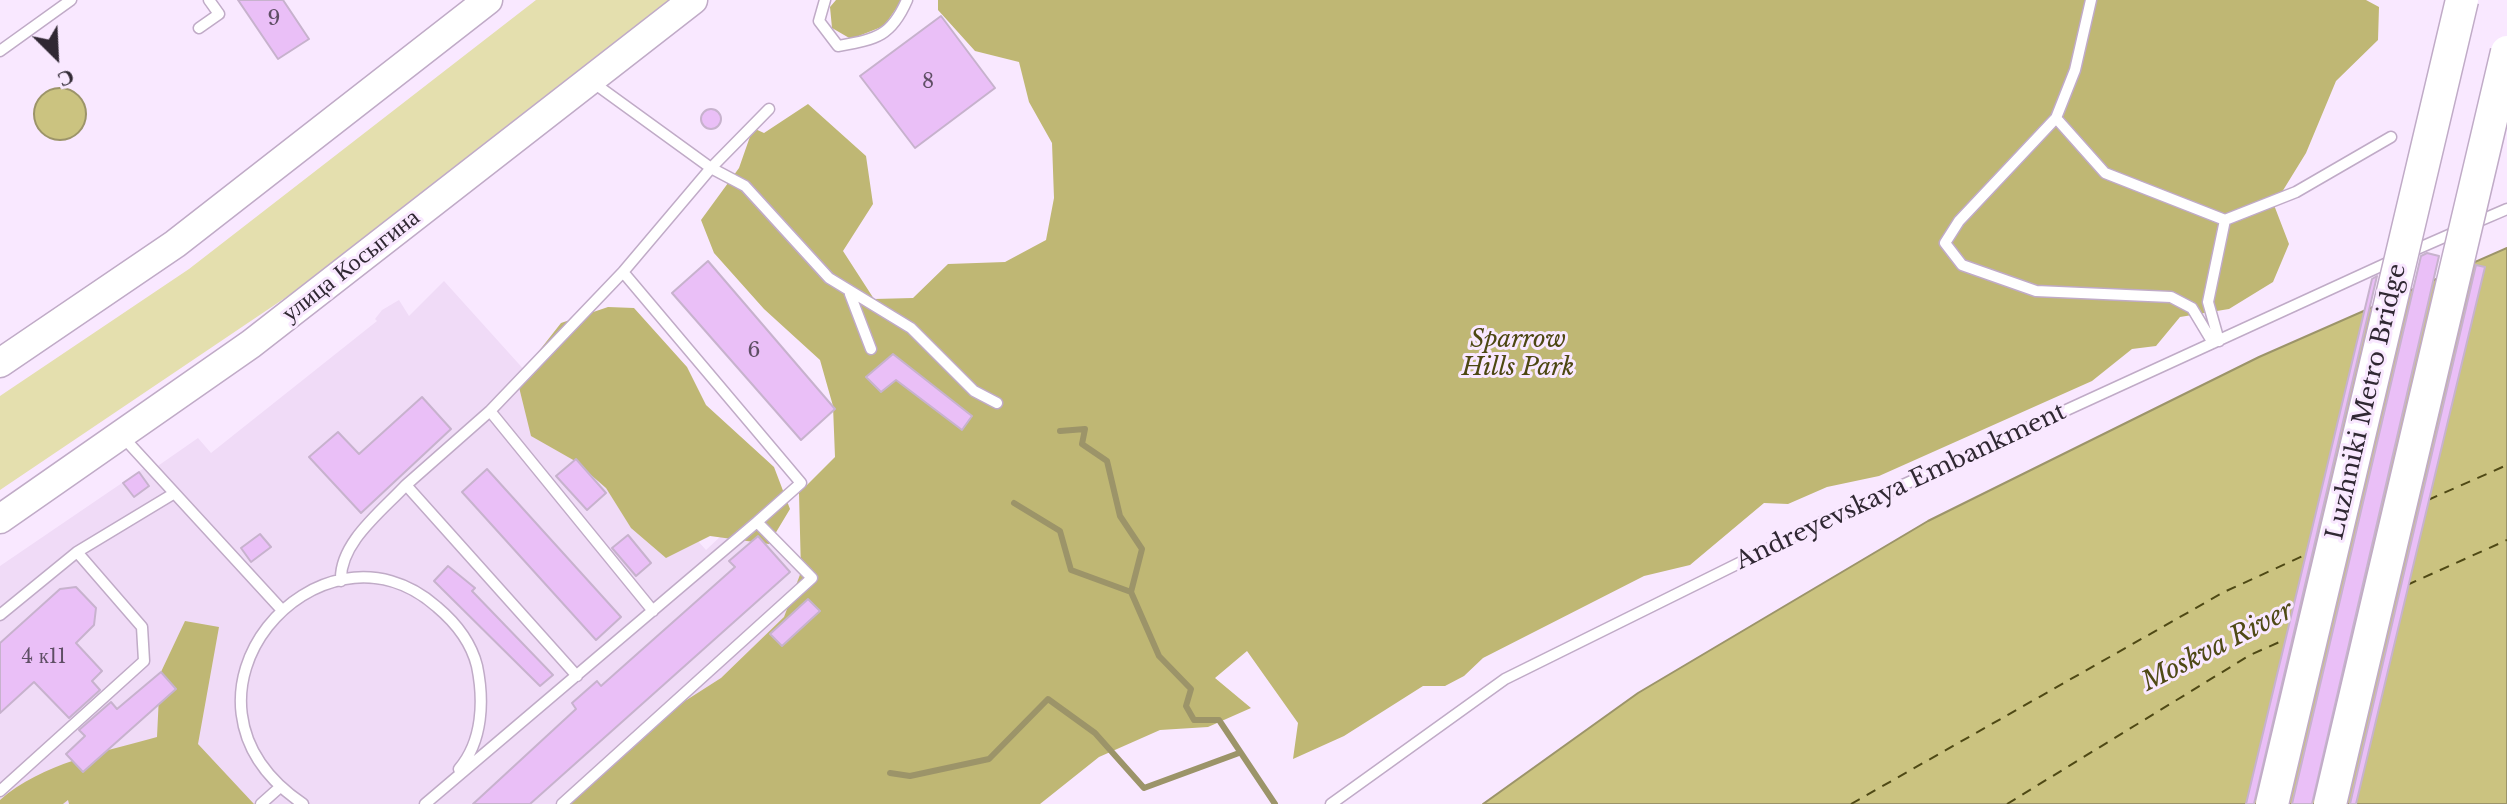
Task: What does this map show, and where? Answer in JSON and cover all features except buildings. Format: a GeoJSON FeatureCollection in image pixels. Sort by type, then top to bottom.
{"type":"FeatureCollection","features":[{"type":"Feature","properties":{"kind":"main road"},"geometry":{"type":"LineString","coordinates":[[0,363],[175,244],[488,0]]}},
{"type":"Feature","properties":{"kind":"main road","name":"улица Косыгина"},"geometry":{"type":"LineString","coordinates":[[0,519],[251,344],[693,0]]}},
{"type":"Feature","properties":{"kind":"main road","name":"Luzhniki Metro Bridge"},"geometry":{"type":"LineString","coordinates":[[2272,804],[2462,0]]}},
{"type":"Feature","properties":{"kind":"main road"},"geometry":{"type":"LineString","coordinates":[[2330,804],[2507,52]]}},
{"type":"Feature","properties":{"kind":"lane"},"geometry":{"type":"LineString","coordinates":[[0,51],[71,0]]}},
{"type":"Feature","properties":{"kind":"lane"},"geometry":{"type":"LineString","coordinates":[[199,28],[219,14],[209,0]]}},
{"type":"Feature","properties":{"kind":"lane"},"geometry":{"type":"LineString","coordinates":[[825,0],[819,21],[838,46],[876,40],[898,22],[907,0]]}},
{"type":"Feature","properties":{"kind":"lane"},"geometry":{"type":"LineString","coordinates":[[2091,0],[2075,70],[2056,118],[1959,221],[1945,243],[1962,265],[2036,291],[2171,297],[2192,308],[2216,342]]}},
{"type":"Feature","properties":{"kind":"lane"},"geometry":{"type":"LineString","coordinates":[[590,80],[711,168],[745,186],[829,278],[850,294],[911,328],[974,391],[997,403]]}},
{"type":"Feature","properties":{"kind":"lane"},"geometry":{"type":"LineString","coordinates":[[341,581],[340,564],[356,540],[406,485],[490,411],[623,272],[711,168],[769,109]]}},
{"type":"Feature","properties":{"kind":"lane"},"geometry":{"type":"LineString","coordinates":[[2056,118],[2105,173],[2225,220],[2296,192],[2391,137]]}},
{"type":"Feature","properties":{"kind":"lane","name":"Andreyevskaya Embankment"},"geometry":{"type":"LineString","coordinates":[[1331,804],[1505,679],[1820,523],[2507,209]]}},
{"type":"Feature","properties":{"kind":"lane"},"geometry":{"type":"LineString","coordinates":[[2216,342],[2208,302],[2225,220]]}},
{"type":"Feature","properties":{"kind":"lane"},"geometry":{"type":"LineString","coordinates":[[422,804],[577,676],[801,483],[623,272]]}},
{"type":"Feature","properties":{"kind":"lane"},"geometry":{"type":"LineString","coordinates":[[850,294],[871,349]]}},
{"type":"Feature","properties":{"kind":"lane"},"geometry":{"type":"LineString","coordinates":[[490,411],[653,611]]}},
{"type":"Feature","properties":{"kind":"lane"},"geometry":{"type":"LineString","coordinates":[[122,435],[281,609]]}},
{"type":"Feature","properties":{"kind":"lane"},"geometry":{"type":"LineString","coordinates":[[406,485],[577,676]]}},
{"type":"Feature","properties":{"kind":"lane"},"geometry":{"type":"LineString","coordinates":[[0,615],[77,552],[173,494]]}},
{"type":"Feature","properties":{"kind":"lane"},"geometry":{"type":"LineString","coordinates":[[562,804],[812,578],[757,522]]}},
{"type":"Feature","properties":{"kind":"lane"},"geometry":{"type":"LineString","coordinates":[[0,791],[144,661],[142,627],[77,552]]}},
{"type":"Feature","properties":{"kind":"lane"},"geometry":{"type":"LineString","coordinates":[[303,804],[279,788],[255,756],[242,718],[242,678],[256,640],[281,609],[314,588],[341,581],[390,581],[426,597],[455,622],[474,654],[482,691],[479,728],[464,762],[440,791]]}},
{"type":"Feature","properties":{"kind":"lane"},"geometry":{"type":"LineString","coordinates":[[261,804],[279,788]]}},
{"type":"Feature","properties":{"kind":"shaded area"},"geometry":{"type":"Polygon","coordinates":[[[536,0],[670,0],[328,269],[0,490],[0,396],[189,269],[536,0]]]}},
{"type":"Feature","properties":{"kind":"shaded area"},"geometry":{"type":"Polygon","coordinates":[[[444,281],[527,373],[598,429],[706,550],[752,507],[837,598],[607,804],[0,804],[0,566],[144,468],[152,470],[198,438],[211,453],[377,321],[375,319],[382,310],[399,300],[409,316],[444,281]]]}},
{"type":"Feature","properties":{"kind":"green space"},"geometry":{"type":"Polygon","coordinates":[[[836,0],[902,0],[884,26],[851,39],[832,28],[830,7],[836,0]]]}},
{"type":"Feature","properties":{"kind":"green space","name":"Sparrow Hills Park"},"geometry":{"type":"Polygon","coordinates":[[[938,0],[2366,0],[2379,7],[2378,40],[2336,81],[2306,153],[2274,205],[2289,244],[2273,282],[2229,309],[2180,317],[2156,346],[2132,349],[2092,381],[1879,476],[1827,487],[1788,504],[1764,503],[1690,565],[1644,576],[1483,658],[1464,676],[1445,686],[1423,686],[1344,736],[1293,759],[1298,723],[1247,651],[1215,678],[1251,708],[1208,727],[1160,730],[1099,757],[1040,804],[565,804],[660,717],[721,678],[784,617],[801,572],[799,493],[835,457],[833,406],[820,360],[764,309],[714,253],[701,220],[739,168],[753,128],[764,133],[808,104],[866,156],[873,204],[843,251],[874,299],[913,298],[948,264],[1005,262],[1046,240],[1054,198],[1052,143],[1029,102],[1019,62],[975,51],[938,10],[938,0]]]}},
{"type":"Feature","properties":{"kind":"green space"},"geometry":{"type":"Polygon","coordinates":[[[608,307],[634,308],[687,367],[706,405],[774,467],[790,509],[769,544],[710,536],[666,558],[631,528],[606,488],[575,461],[531,436],[517,379],[561,323],[608,307]]]}},
{"type":"Feature","properties":{"kind":"green space"},"geometry":{"type":"Polygon","coordinates":[[[185,621],[219,627],[198,744],[254,804],[69,804],[68,800],[63,804],[0,804],[0,800],[17,787],[54,768],[157,737],[160,674],[185,621]]]}},
{"type":"Feature","properties":{"kind":"water"},"geometry":{"type":"Polygon","coordinates":[[[60,88],[79,95],[86,114],[79,133],[60,140],[41,133],[34,114],[41,95],[60,88]]]}},
{"type":"Feature","properties":{"kind":"water","name":"Moskva River"},"geometry":{"type":"Polygon","coordinates":[[[2507,248],[2507,804],[1483,804],[1638,693],[1928,521],[2259,357],[2507,248]]]}},
{"type":"Feature","properties":{"kind":"waterway"},"geometry":{"type":"LineString","coordinates":[[1060,431],[1085,429],[1082,444],[1107,461],[1120,516],[1142,549],[1131,592]]}},
{"type":"Feature","properties":{"kind":"waterway"},"geometry":{"type":"LineString","coordinates":[[1014,503],[1060,531],[1071,570],[1131,592],[1159,656],[1191,689],[1186,706],[1194,720],[1219,720],[1275,804]]}},
{"type":"Feature","properties":{"kind":"waterway"},"geometry":{"type":"LineString","coordinates":[[890,773],[910,776],[989,759],[1048,699],[1095,733],[1144,788],[1239,753]]}},
{"type":"Feature","properties":{"kind":"ferry route"},"geometry":{"type":"LineString","coordinates":[[2428,500],[2507,465]]}},
{"type":"Feature","properties":{"kind":"ferry route"},"geometry":{"type":"LineString","coordinates":[[2407,585],[2507,540]]}},
{"type":"Feature","properties":{"kind":"ferry route"},"geometry":{"type":"LineString","coordinates":[[1851,804],[2224,592],[2305,555]]}},
{"type":"Feature","properties":{"kind":"ferry route"},"geometry":{"type":"LineString","coordinates":[[2007,804],[2250,655],[2284,640]]}}]}
